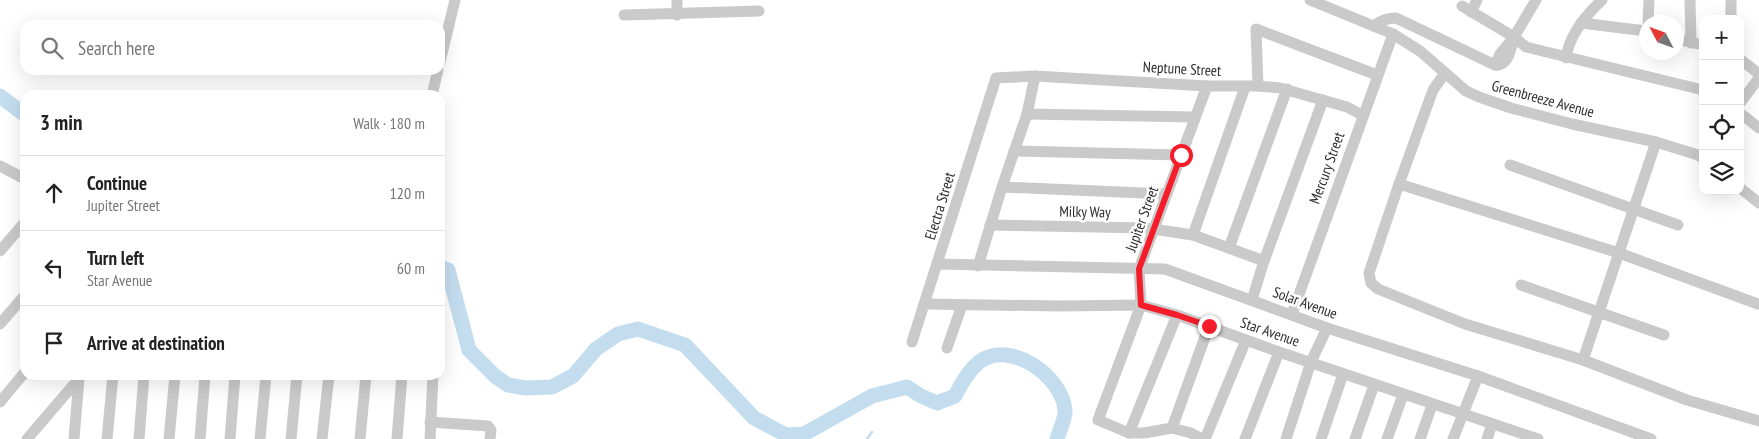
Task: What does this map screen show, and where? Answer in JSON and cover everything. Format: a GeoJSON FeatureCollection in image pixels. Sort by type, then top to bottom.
{"type":"FeatureCollection","features":[{"type":"Feature","properties":{"kind":"street"},"geometry":{"type":"LineString","coordinates":[[445,41],[455,0]]}},
{"type":"Feature","properties":{"kind":"street"},"geometry":{"type":"LineString","coordinates":[[677,0],[677,14]]}},
{"type":"Feature","properties":{"kind":"street","name":"Greenbreeze Avenue"},"geometry":{"type":"LineString","coordinates":[[1310,0],[1393,34],[1420,51],[1466,91],[1511,108],[1572,124],[1656,142],[1699,156]]}},
{"type":"Feature","properties":{"kind":"street"},"geometry":{"type":"LineString","coordinates":[[1477,0],[1466,9],[1514,37],[1526,47],[1699,89]]}},
{"type":"Feature","properties":{"kind":"street"},"geometry":{"type":"LineString","coordinates":[[1374,26],[1388,18],[1396,18],[1495,66],[1500,54],[1514,37],[1536,0]]}},
{"type":"Feature","properties":{"kind":"street"},"geometry":{"type":"LineString","coordinates":[[1566,58],[1567,49],[1581,23],[1602,0]]}},
{"type":"Feature","properties":{"kind":"street"},"geometry":{"type":"LineString","coordinates":[[1648,15],[1649,0]]}},
{"type":"Feature","properties":{"kind":"street"},"geometry":{"type":"LineString","coordinates":[[1690,0],[1691,43]]}},
{"type":"Feature","properties":{"kind":"street"},"geometry":{"type":"LineString","coordinates":[[1731,0],[1731,15]]}},
{"type":"Feature","properties":{"kind":"street"},"geometry":{"type":"LineString","coordinates":[[624,15],[759,11]]}},
{"type":"Feature","properties":{"kind":"street"},"geometry":{"type":"LineString","coordinates":[[1581,23],[1639,30]]}},
{"type":"Feature","properties":{"kind":"street"},"geometry":{"type":"LineString","coordinates":[[1258,86],[1256,30],[1377,75]]}},
{"type":"Feature","properties":{"kind":"street","name":"Mercury Street"},"geometry":{"type":"LineString","coordinates":[[1292,314],[1362,115],[1393,34]]}},
{"type":"Feature","properties":{"kind":"street"},"geometry":{"type":"LineString","coordinates":[[1684,41],[1699,44]]}},
{"type":"Feature","properties":{"kind":"street"},"geometry":{"type":"LineString","coordinates":[[1741,60],[1759,74]]}},
{"type":"Feature","properties":{"kind":"street"},"geometry":{"type":"LineString","coordinates":[[1445,73],[1433,90],[1399,184],[1369,273],[1371,283],[1378,289],[1465,324],[1583,360],[1687,400],[1759,421]]}},
{"type":"Feature","properties":{"kind":"street"},"geometry":{"type":"LineString","coordinates":[[433,90],[437,75]]}},
{"type":"Feature","properties":{"kind":"street"},"geometry":{"type":"LineString","coordinates":[[978,266],[1027,114],[1035,76]]}},
{"type":"Feature","properties":{"kind":"street","name":"Neptune Street"},"geometry":{"type":"LineString","coordinates":[[996,78],[1035,76],[1207,86],[1258,86],[1287,89],[1347,107],[1362,115]]}},
{"type":"Feature","properties":{"kind":"street","name":"Electra Street"},"geometry":{"type":"LineString","coordinates":[[912,342],[996,78]]}},
{"type":"Feature","properties":{"kind":"street"},"geometry":{"type":"LineString","coordinates":[[1744,98],[1759,78]]}},
{"type":"Feature","properties":{"kind":"street","name":"Jupiter Street"},"geometry":{"type":"LineString","coordinates":[[1130,433],[1098,420],[1141,305],[1139,269],[1207,86]]}},
{"type":"Feature","properties":{"kind":"street"},"geometry":{"type":"LineString","coordinates":[[1193,235],[1246,86]]}},
{"type":"Feature","properties":{"kind":"street"},"geometry":{"type":"LineString","coordinates":[[1229,248],[1287,89]]}},
{"type":"Feature","properties":{"kind":"street"},"geometry":{"type":"LineString","coordinates":[[1252,300],[1264,261],[1324,100]]}},
{"type":"Feature","properties":{"kind":"street"},"geometry":{"type":"LineString","coordinates":[[1027,114],[1195,117]]}},
{"type":"Feature","properties":{"kind":"street"},"geometry":{"type":"LineString","coordinates":[[1744,116],[1759,128]]}},
{"type":"Feature","properties":{"kind":"street"},"geometry":{"type":"LineString","coordinates":[[1583,360],[1656,142]]}},
{"type":"Feature","properties":{"kind":"street"},"geometry":{"type":"LineString","coordinates":[[1014,152],[1181,155]]}},
{"type":"Feature","properties":{"kind":"street"},"geometry":{"type":"LineString","coordinates":[[1510,165],[1678,225]]}},
{"type":"Feature","properties":{"kind":"street"},"geometry":{"type":"LineString","coordinates":[[2,170],[20,177]]}},
{"type":"Feature","properties":{"kind":"street"},"geometry":{"type":"LineString","coordinates":[[1399,184],[1619,253],[1758,304]]}},
{"type":"Feature","properties":{"kind":"street"},"geometry":{"type":"LineString","coordinates":[[1002,187],[1167,194]]}},
{"type":"Feature","properties":{"kind":"street"},"geometry":{"type":"LineString","coordinates":[[1744,191],[1759,204]]}},
{"type":"Feature","properties":{"kind":"street","name":"Milky Way"},"geometry":{"type":"LineString","coordinates":[[990,225],[1154,229],[1193,235],[1264,261]]}},
{"type":"Feature","properties":{"kind":"street"},"geometry":{"type":"LineString","coordinates":[[0,251],[20,228]]}},
{"type":"Feature","properties":{"kind":"street","name":"Solar Avenue"},"geometry":{"type":"LineString","coordinates":[[938,264],[1165,269],[1327,328],[1478,376],[1621,434],[1651,439]]}},
{"type":"Feature","properties":{"kind":"street"},"geometry":{"type":"LineString","coordinates":[[1521,285],[1664,335]]}},
{"type":"Feature","properties":{"kind":"street"},"geometry":{"type":"LineString","coordinates":[[0,324],[20,301]]}},
{"type":"Feature","properties":{"kind":"street","name":"Star Avenue"},"geometry":{"type":"LineString","coordinates":[[924,304],[1141,305],[1209,326],[1402,395],[1492,424],[1520,436],[1538,439]]}},
{"type":"Feature","properties":{"kind":"street"},"geometry":{"type":"LineString","coordinates":[[948,348],[962,305]]}},
{"type":"Feature","properties":{"kind":"street"},"geometry":{"type":"LineString","coordinates":[[1177,315],[1130,433],[1144,433],[1172,428],[1204,439],[1246,340]]}},
{"type":"Feature","properties":{"kind":"street"},"geometry":{"type":"LineString","coordinates":[[1172,428],[1209,326]]}},
{"type":"Feature","properties":{"kind":"street"},"geometry":{"type":"LineString","coordinates":[[1286,439],[1311,362],[1327,328]]}},
{"type":"Feature","properties":{"kind":"street"},"geometry":{"type":"LineString","coordinates":[[1245,439],[1279,352]]}},
{"type":"Feature","properties":{"kind":"street"},"geometry":{"type":"LineString","coordinates":[[1321,439],[1343,374]]}},
{"type":"Feature","properties":{"kind":"street"},"geometry":{"type":"LineString","coordinates":[[1453,439],[1478,376]]}},
{"type":"Feature","properties":{"kind":"street"},"geometry":{"type":"LineString","coordinates":[[0,402],[20,378]]}},
{"type":"Feature","properties":{"kind":"street"},"geometry":{"type":"LineString","coordinates":[[28,439],[77,380]]}},
{"type":"Feature","properties":{"kind":"street"},"geometry":{"type":"LineString","coordinates":[[74,439],[80,380]]}},
{"type":"Feature","properties":{"kind":"street"},"geometry":{"type":"LineString","coordinates":[[107,439],[112,380]]}},
{"type":"Feature","properties":{"kind":"street"},"geometry":{"type":"LineString","coordinates":[[139,439],[144,380]]}},
{"type":"Feature","properties":{"kind":"street"},"geometry":{"type":"LineString","coordinates":[[169,439],[175,380]]}},
{"type":"Feature","properties":{"kind":"street"},"geometry":{"type":"LineString","coordinates":[[200,439],[205,380]]}},
{"type":"Feature","properties":{"kind":"street"},"geometry":{"type":"LineString","coordinates":[[230,439],[236,380]]}},
{"type":"Feature","properties":{"kind":"street"},"geometry":{"type":"LineString","coordinates":[[260,439],[266,380]]}},
{"type":"Feature","properties":{"kind":"street"},"geometry":{"type":"LineString","coordinates":[[291,439],[297,380]]}},
{"type":"Feature","properties":{"kind":"street"},"geometry":{"type":"LineString","coordinates":[[322,439],[328,380]]}},
{"type":"Feature","properties":{"kind":"street"},"geometry":{"type":"LineString","coordinates":[[360,439],[366,380]]}},
{"type":"Feature","properties":{"kind":"street"},"geometry":{"type":"LineString","coordinates":[[397,439],[402,380]]}},
{"type":"Feature","properties":{"kind":"street"},"geometry":{"type":"LineString","coordinates":[[430,439],[433,380]]}},
{"type":"Feature","properties":{"kind":"street"},"geometry":{"type":"LineString","coordinates":[[1355,439],[1374,385]]}},
{"type":"Feature","properties":{"kind":"street"},"geometry":{"type":"LineString","coordinates":[[1387,439],[1402,395]]}},
{"type":"Feature","properties":{"kind":"street"},"geometry":{"type":"LineString","coordinates":[[1420,439],[1432,405]]}},
{"type":"Feature","properties":{"kind":"street"},"geometry":{"type":"LineString","coordinates":[[430,422],[488,426],[492,430],[490,439]]}},
{"type":"Feature","properties":{"kind":"street"},"geometry":{"type":"LineString","coordinates":[[1487,439],[1492,424]]}},
{"type":"Feature","properties":{"kind":"waterway"},"geometry":{"type":"LineString","coordinates":[[0,96],[20,111]]}},
{"type":"Feature","properties":{"kind":"waterway"},"geometry":{"type":"LineString","coordinates":[[445,269],[448,270],[469,350],[495,376],[508,385],[525,388],[552,387],[573,376],[596,349],[618,334],[638,329],[685,345],[754,418],[786,435],[804,434],[872,396],[907,387],[937,403],[955,396],[962,382],[979,362],[991,356],[1005,355],[1019,358],[1032,365],[1045,374],[1055,385],[1062,397],[1065,410],[1057,439]]}},
{"type":"Feature","properties":{"kind":"waterway"},"geometry":{"type":"LineString","coordinates":[[867,439],[872,432]]}},
{"type":"Feature","properties":{"kind":"waterway"},"geometry":{"type":"LineString","coordinates":[[796,434],[805,439]]}},
{"type":"Feature","properties":{"kind":"route"},"geometry":{"type":"LineString","coordinates":[[1181,155],[1139,269],[1141,305],[1209,326]]}}]}
